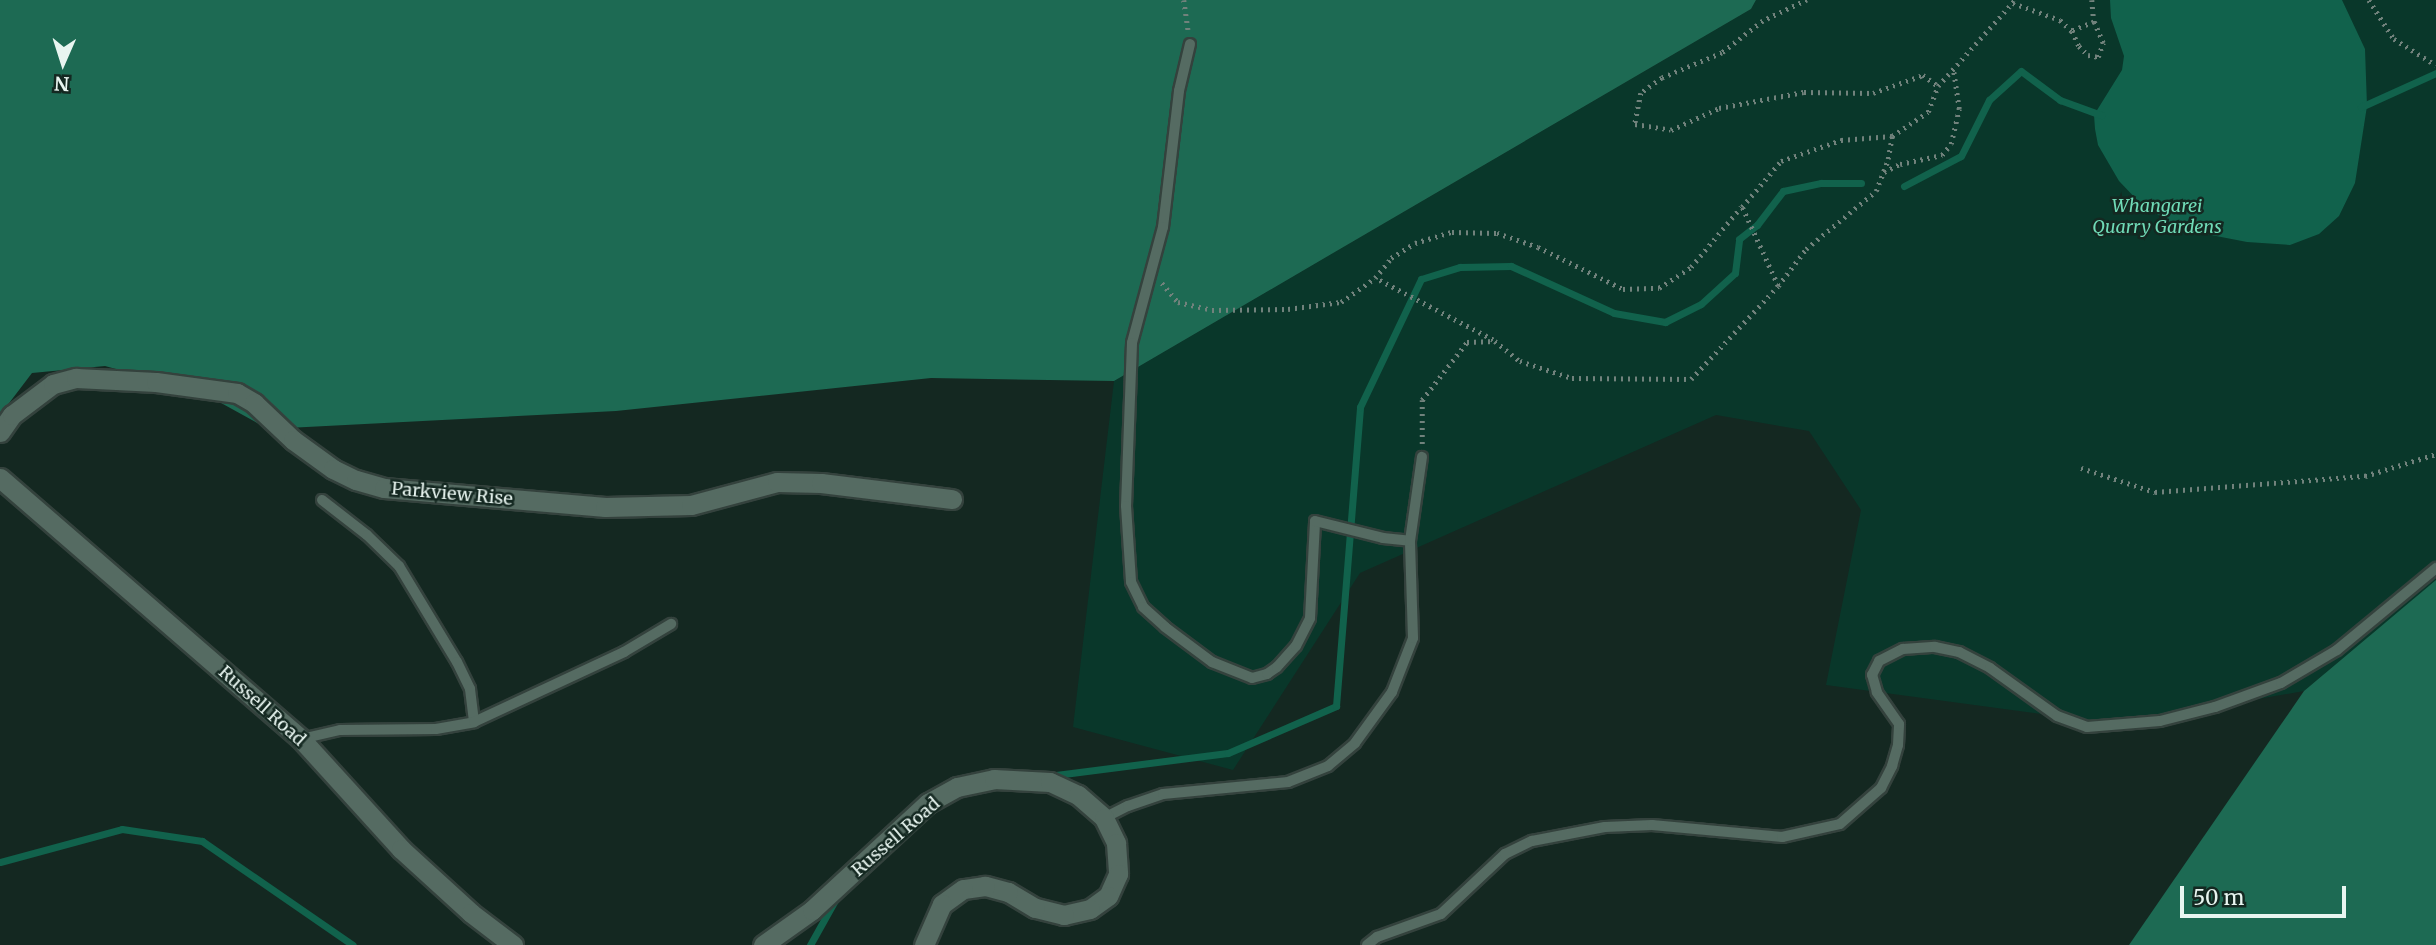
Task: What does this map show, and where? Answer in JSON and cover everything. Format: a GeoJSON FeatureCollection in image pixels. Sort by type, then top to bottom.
{"type":"FeatureCollection","features":[{"type":"Feature","properties":{"kind":"street","name":"Parkview Rise"},"geometry":{"type":"LineString","coordinates":[[0,432],[12,415],[53,384],[76,379],[156,382],[237,393],[254,403],[293,440],[333,469],[356,480],[384,488],[605,507],[691,505],[777,482],[821,483],[952,499]]}},
{"type":"Feature","properties":{"kind":"street","name":"Russell Road"},"geometry":{"type":"LineString","coordinates":[[0,478],[301,739],[401,849],[471,913],[513,945]]}},
{"type":"Feature","properties":{"kind":"street","name":"Russell Road"},"geometry":{"type":"LineString","coordinates":[[763,945],[812,910],[929,803],[957,787],[994,779],[1050,782],[1078,795],[1104,818],[1116,843],[1118,874],[1108,896],[1090,909],[1064,915],[1035,908],[1008,892],[985,886],[963,889],[942,904],[924,945]]}},
{"type":"Feature","properties":{"kind":"lane"},"geometry":{"type":"LineString","coordinates":[[1190,44],[1179,91],[1163,227],[1132,343],[1126,506],[1131,582],[1143,607],[1213,662],[1252,678],[1267,674],[1296,646],[1310,618],[1315,522],[1383,538],[1410,541]]}},
{"type":"Feature","properties":{"kind":"lane"},"geometry":{"type":"LineString","coordinates":[[1104,818],[1163,794],[1288,782],[1328,766],[1355,743],[1392,692],[1413,638],[1410,541],[1422,457]]}},
{"type":"Feature","properties":{"kind":"lane"},"geometry":{"type":"LineString","coordinates":[[322,500],[367,535],[399,566],[457,662],[470,689],[474,722]]}},
{"type":"Feature","properties":{"kind":"lane"},"geometry":{"type":"LineString","coordinates":[[1367,945],[1377,937],[1441,914],[1495,862],[1532,841],[1605,827],[1652,825],[1782,837],[1840,824],[1881,788],[1892,766],[1898,745],[1899,724],[1877,692],[1872,675],[1880,661],[1903,649],[1935,647],[1959,652],[1990,668],[2057,716],[2087,727],[2161,721],[2281,684],[2337,650],[2436,568]]}},
{"type":"Feature","properties":{"kind":"lane"},"geometry":{"type":"LineString","coordinates":[[301,739],[340,730],[436,729],[474,722],[624,652],[671,624]]}},
{"type":"Feature","properties":{"kind":"path"},"geometry":{"type":"LineString","coordinates":[[1184,0],[1190,44]]}},
{"type":"Feature","properties":{"kind":"path"},"geometry":{"type":"LineString","coordinates":[[1807,0],[1763,21],[1722,53],[1662,78],[1641,93],[1635,124],[1671,130],[1719,108],[1804,92],[1873,93],[1923,75],[1938,86]]}},
{"type":"Feature","properties":{"kind":"path"},"geometry":{"type":"LineString","coordinates":[[1152,270],[1178,302],[1212,310],[1288,309],[1341,302],[1374,278],[1391,258],[1415,243],[1452,232],[1497,233],[1538,247],[1623,289],[1659,288],[1691,267],[1781,161],[1841,140],[1892,136],[1928,113],[1938,86],[2014,2],[2049,15],[2072,31],[2078,46],[2088,55],[2098,57],[2103,43],[2094,22],[2092,0]]}},
{"type":"Feature","properties":{"kind":"path"},"geometry":{"type":"LineString","coordinates":[[2369,0],[2394,39],[2436,65]]}},
{"type":"Feature","properties":{"kind":"path"},"geometry":{"type":"LineString","coordinates":[[2072,31],[2094,22]]}},
{"type":"Feature","properties":{"kind":"path"},"geometry":{"type":"LineString","coordinates":[[1884,172],[1900,164],[1942,155],[1951,144],[1959,109],[1954,68]]}},
{"type":"Feature","properties":{"kind":"path"},"geometry":{"type":"LineString","coordinates":[[1374,278],[1495,341],[1520,361],[1572,378],[1691,379],[1778,286],[1806,249],[1877,191],[1892,136]]}},
{"type":"Feature","properties":{"kind":"path"},"geometry":{"type":"LineString","coordinates":[[1742,207],[1778,286]]}},
{"type":"Feature","properties":{"kind":"path"},"geometry":{"type":"LineString","coordinates":[[1422,457],[1422,400],[1468,342],[1495,341]]}},
{"type":"Feature","properties":{"kind":"path"},"geometry":{"type":"LineString","coordinates":[[2081,468],[2155,492],[2365,476],[2436,454]]}},
{"type":"Feature","properties":{"kind":"green space","name":"Whangarei Quarry Gardens"},"geometry":{"type":"Polygon","coordinates":[[[1756,0],[2436,0],[2436,580],[2304,691],[2115,724],[1826,685],[1861,510],[1809,431],[1716,415],[1360,573],[1233,770],[1073,727],[1114,381],[1751,9],[1756,0]]]}},
{"type":"Feature","properties":{"kind":"shaded area"},"geometry":{"type":"Polygon","coordinates":[[[0,0],[1756,0],[1751,9],[1114,381],[931,378],[616,411],[268,429],[203,393],[105,366],[32,373],[0,415],[0,0]]]}},
{"type":"Feature","properties":{"kind":"shaded area"},"geometry":{"type":"Polygon","coordinates":[[[2110,0],[2342,0],[2365,49],[2367,106],[2355,183],[2339,216],[2319,234],[2290,245],[2247,242],[2180,229],[2140,203],[2119,181],[2098,145],[2095,129],[2094,115],[2122,70],[2124,56],[2111,18],[2110,0]]]}},
{"type":"Feature","properties":{"kind":"shaded area"},"geometry":{"type":"Polygon","coordinates":[[[2436,580],[2436,945],[2129,945],[2304,691],[2436,580]]]}},
{"type":"Feature","properties":{"kind":"waterway"},"geometry":{"type":"LineString","coordinates":[[1904,186],[1961,156],[1989,100],[2021,71],[2060,100],[2101,115]]}},
{"type":"Feature","properties":{"kind":"waterway"},"geometry":{"type":"LineString","coordinates":[[2361,107],[2436,73]]}},
{"type":"Feature","properties":{"kind":"waterway"},"geometry":{"type":"LineString","coordinates":[[1048,776],[1228,753],[1336,706],[1360,407],[1421,279],[1460,267],[1511,266],[1614,313],[1665,322],[1701,304],[1735,273],[1739,239],[1757,225],[1783,191],[1821,183],[1861,183]]}},
{"type":"Feature","properties":{"kind":"waterway"},"geometry":{"type":"LineString","coordinates":[[0,862],[122,829],[202,841],[353,945]]}},
{"type":"Feature","properties":{"kind":"waterway"},"geometry":{"type":"LineString","coordinates":[[810,945],[838,895]]}}]}
